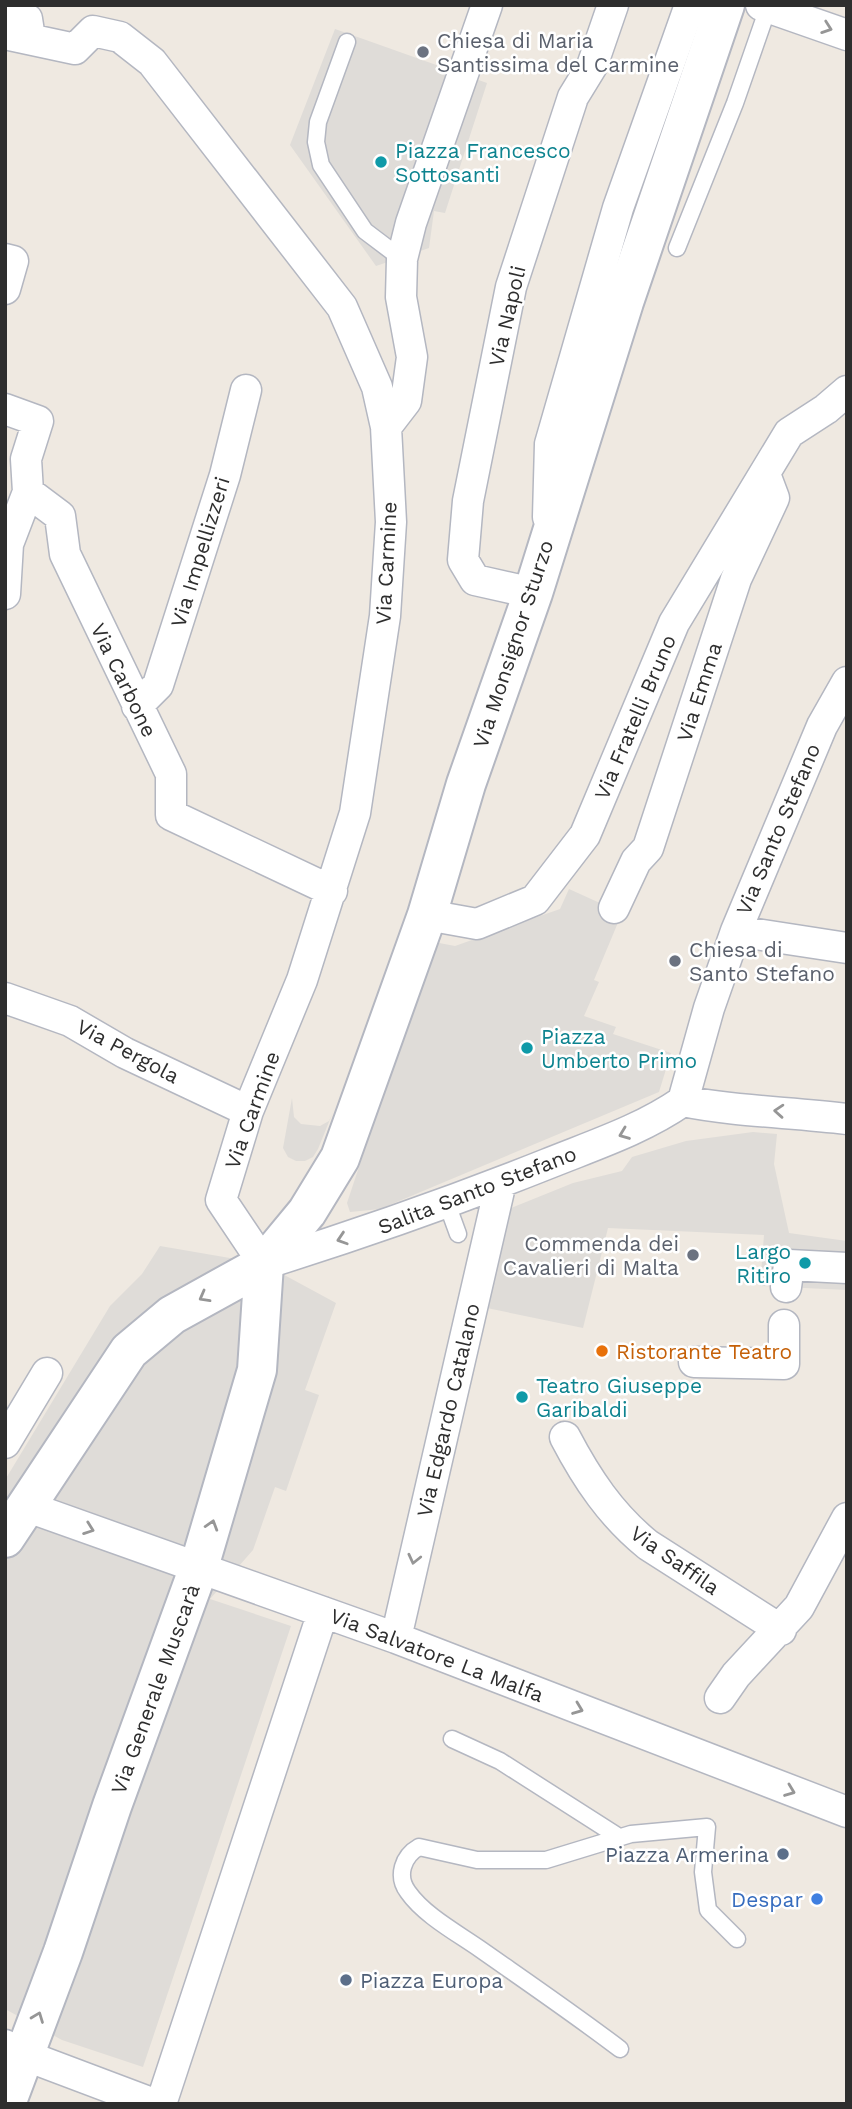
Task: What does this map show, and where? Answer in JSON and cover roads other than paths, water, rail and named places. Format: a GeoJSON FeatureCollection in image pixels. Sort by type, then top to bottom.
{"type":"FeatureCollection","features":[{"type":"Feature","properties":{"kind":"main road","name":"Via Monsignor Sturzo"},"geometry":{"type":"LineString","coordinates":[[264,1264],[307,1212],[340,1157],[427,915],[466,784],[533,593],[624,302],[725,5]]}},
{"type":"Feature","properties":{"kind":"main road"},"geometry":{"type":"LineString","coordinates":[[5,1538],[129,1351],[172,1315],[264,1264]]}},
{"type":"Feature","properties":{"kind":"main road","name":"Via Generale Muscarà"},"geometry":{"type":"LineString","coordinates":[[6,2104],[14,2050],[199,1567],[257,1370],[264,1264]]}},
{"type":"Feature","properties":{"kind":"street"},"geometry":{"type":"LineString","coordinates":[[6,5],[27,19],[18,36]]}},
{"type":"Feature","properties":{"kind":"street"},"geometry":{"type":"LineString","coordinates":[[386,427],[406,401],[412,357],[401,296],[402,259],[411,223],[465,75],[487,5]]}},
{"type":"Feature","properties":{"kind":"street","name":"Via Napoli"},"geometry":{"type":"LineString","coordinates":[[533,593],[475,580],[463,560],[468,501],[512,287],[573,97],[592,66],[613,5]]}},
{"type":"Feature","properties":{"kind":"street"},"geometry":{"type":"LineString","coordinates":[[547,542],[550,444],[618,208],[690,5]]}},
{"type":"Feature","properties":{"kind":"street"},"geometry":{"type":"LineString","coordinates":[[765,6],[847,35]]}},
{"type":"Feature","properties":{"kind":"street","name":"Via Carmine"},"geometry":{"type":"LineString","coordinates":[[18,36],[75,49],[93,31],[120,37],[152,62],[342,307],[377,387],[386,427],[391,522],[385,616],[355,813],[302,980],[248,1111],[221,1200],[264,1264]]}},
{"type":"Feature","properties":{"kind":"street","name":"Via Impellizzeri"},"geometry":{"type":"LineString","coordinates":[[137,706],[158,685],[225,475],[246,390]]}},
{"type":"Feature","properties":{"kind":"street","name":"Via Fratelli Bruno"},"geometry":{"type":"LineString","coordinates":[[427,915],[477,923],[535,900],[585,835],[674,624],[789,433],[826,409],[847,391]]}},
{"type":"Feature","properties":{"kind":"street"},"geometry":{"type":"LineString","coordinates":[[5,409],[38,421],[26,459],[29,492],[8,544],[5,594]]}},
{"type":"Feature","properties":{"kind":"street","name":"Via Emma"},"geometry":{"type":"LineString","coordinates":[[614,908],[636,861],[648,848],[736,579],[774,498],[765,474]]}},
{"type":"Feature","properties":{"kind":"street","name":"Via Carbone"},"geometry":{"type":"LineString","coordinates":[[29,492],[60,516],[65,554],[171,774],[171,815],[332,891]]}},
{"type":"Feature","properties":{"kind":"street","name":"Via Santo Stefano"},"geometry":{"type":"LineString","coordinates":[[683,1101],[709,1007],[736,931],[822,726],[847,682]]}},
{"type":"Feature","properties":{"kind":"street"},"geometry":{"type":"LineString","coordinates":[[736,931],[847,948]]}},
{"type":"Feature","properties":{"kind":"street","name":"Via Pergola"},"geometry":{"type":"LineString","coordinates":[[5,998],[70,1021],[125,1053],[248,1111]]}},
{"type":"Feature","properties":{"kind":"street"},"geometry":{"type":"LineString","coordinates":[[683,1101],[712,1107],[783,1111],[847,1119]]}},
{"type":"Feature","properties":{"kind":"street","name":"Salita Santo Stefano"},"geometry":{"type":"LineString","coordinates":[[264,1264],[369,1230],[501,1182],[651,1123],[683,1101]]}},
{"type":"Feature","properties":{"kind":"street","name":"Via Edgardo Catalano"},"geometry":{"type":"LineString","coordinates":[[396,1638],[474,1254],[501,1182]]}},
{"type":"Feature","properties":{"kind":"street"},"geometry":{"type":"LineString","coordinates":[[787,1276],[847,1268]]}},
{"type":"Feature","properties":{"kind":"street"},"geometry":{"type":"LineString","coordinates":[[694,1362],[784,1364],[784,1325]]}},
{"type":"Feature","properties":{"kind":"street"},"geometry":{"type":"LineString","coordinates":[[5,1443],[47,1373]]}},
{"type":"Feature","properties":{"kind":"street","name":"Via Saffila"},"geometry":{"type":"LineString","coordinates":[[565,1437],[590,1485],[628,1529],[648,1545],[781,1630]]}},
{"type":"Feature","properties":{"kind":"street","name":"Via Salvatore La Malfa"},"geometry":{"type":"LineString","coordinates":[[24,1506],[396,1638],[847,1812]]}},
{"type":"Feature","properties":{"kind":"street"},"geometry":{"type":"LineString","coordinates":[[720,1698],[736,1675],[781,1630],[799,1607],[847,1518]]}},
{"type":"Feature","properties":{"kind":"street"},"geometry":{"type":"LineString","coordinates":[[161,2104],[323,1612]]}},
{"type":"Feature","properties":{"kind":"street"},"geometry":{"type":"LineString","coordinates":[[14,2050],[154,2104]]}},
{"type":"Feature","properties":{"kind":"lane"},"geometry":{"type":"LineString","coordinates":[[677,248],[735,103],[765,6]]}},
{"type":"Feature","properties":{"kind":"lane"},"geometry":{"type":"LineString","coordinates":[[347,42],[318,122],[316,142],[321,165],[365,231],[402,259]]}},
{"type":"Feature","properties":{"kind":"lane"},"geometry":{"type":"LineString","coordinates":[[446,1201],[458,1234]]}},
{"type":"Feature","properties":{"kind":"lane"},"geometry":{"type":"LineString","coordinates":[[452,1739],[500,1761],[619,1837]]}},
{"type":"Feature","properties":{"kind":"lane"},"geometry":{"type":"LineString","coordinates":[[620,2049],[447,1926],[409,1894],[401,1876],[405,1859],[419,1847],[477,1860],[546,1860],[619,1837],[707,1827],[703,1872],[708,1910],[737,1939]]}},
{"type":"Feature","properties":{"kind":"place","name":"Chiesa di Maria Santissima del Carmine"},"geometry":{"type":"Point","coordinates":[423,52]}},
{"type":"Feature","properties":{"kind":"place","name":"Piazza Francesco Sottosanti"},"geometry":{"type":"Point","coordinates":[381,162]}},
{"type":"Feature","properties":{"kind":"place","name":"Chiesa di Santo Stefano"},"geometry":{"type":"Point","coordinates":[675,961]}},
{"type":"Feature","properties":{"kind":"place","name":"Piazza Umberto Primo"},"geometry":{"type":"Point","coordinates":[527,1048]}},
{"type":"Feature","properties":{"kind":"place","name":"Commenda dei Cavalieri di Malta"},"geometry":{"type":"Point","coordinates":[693,1255]}},
{"type":"Feature","properties":{"kind":"place","name":"Largo Ritiro"},"geometry":{"type":"Point","coordinates":[805,1263]}},
{"type":"Feature","properties":{"kind":"place","name":"Ristorante Teatro"},"geometry":{"type":"Point","coordinates":[602,1351]}},
{"type":"Feature","properties":{"kind":"place","name":"Teatro Giuseppe Garibaldi"},"geometry":{"type":"Point","coordinates":[522,1397]}},
{"type":"Feature","properties":{"kind":"place","name":"Piazza Armerina"},"geometry":{"type":"Point","coordinates":[783,1854]}},
{"type":"Feature","properties":{"kind":"place","name":"Despar"},"geometry":{"type":"Point","coordinates":[817,1899]}},
{"type":"Feature","properties":{"kind":"place","name":"Piazza Europa"},"geometry":{"type":"Point","coordinates":[346,1980]}}]}
